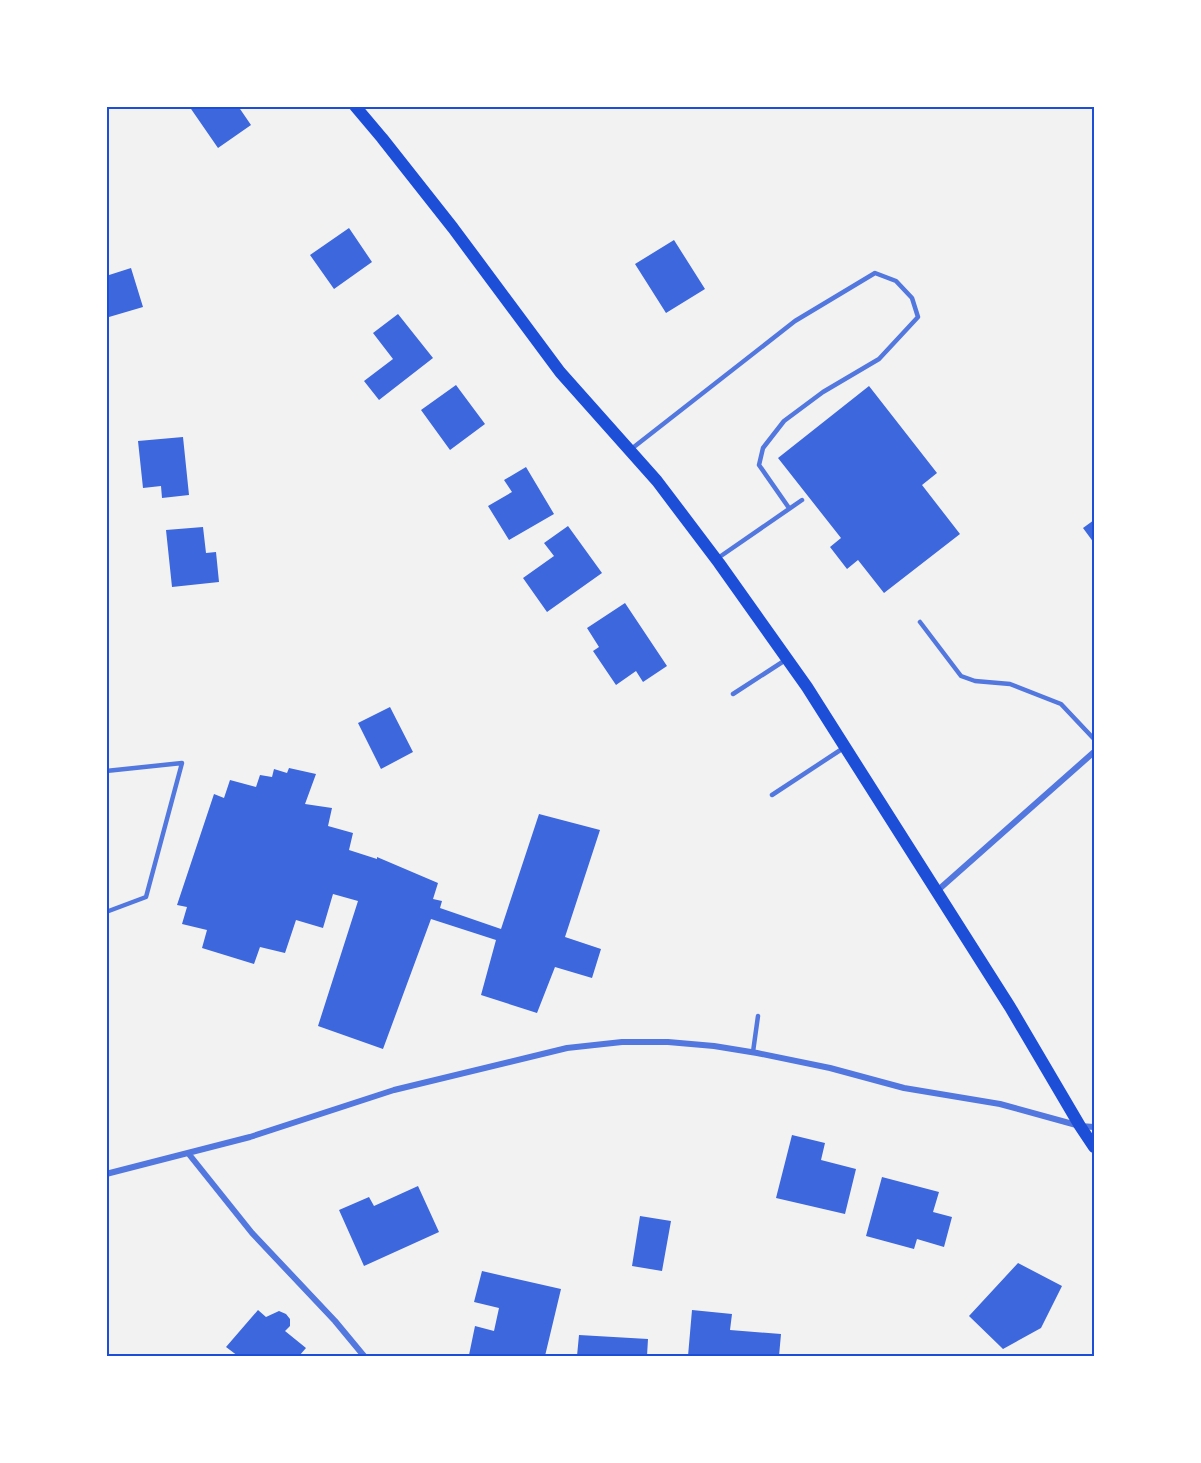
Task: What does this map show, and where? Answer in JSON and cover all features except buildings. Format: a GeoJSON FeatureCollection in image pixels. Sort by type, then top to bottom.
{"type":"FeatureCollection","features":[{"type":"Feature","properties":{"kind":"main road"},"geometry":{"type":"LineString","coordinates":[[355,106],[453,228],[560,372],[657,481],[716,559],[787,659],[845,747],[1010,1007],[1080,1126],[1095,1147]]}},
{"type":"Feature","properties":{"kind":"street"},"geometry":{"type":"LineString","coordinates":[[937,891],[1095,752]]}},
{"type":"Feature","properties":{"kind":"street"},"geometry":{"type":"LineString","coordinates":[[106,1174],[250,1137],[394,1090],[567,1048],[622,1042],[668,1042],[753,1052],[830,1068],[904,1088],[1000,1104],[1080,1126],[1095,1127]]}},
{"type":"Feature","properties":{"kind":"street"},"geometry":{"type":"LineString","coordinates":[[188,1153],[252,1233],[335,1321],[364,1356]]}},
{"type":"Feature","properties":{"kind":"lane"},"geometry":{"type":"LineString","coordinates":[[630,450],[795,321],[875,273],[896,281],[912,298],[918,317],[879,359],[824,392],[784,421],[763,448],[759,465],[789,508]]}},
{"type":"Feature","properties":{"kind":"lane"},"geometry":{"type":"LineString","coordinates":[[716,559],[802,500]]}},
{"type":"Feature","properties":{"kind":"lane"},"geometry":{"type":"LineString","coordinates":[[920,622],[961,676],[975,681],[1010,684],[1061,704],[1095,740]]}},
{"type":"Feature","properties":{"kind":"lane"},"geometry":{"type":"LineString","coordinates":[[733,694],[787,659]]}},
{"type":"Feature","properties":{"kind":"lane"},"geometry":{"type":"LineString","coordinates":[[772,795],[845,747]]}},
{"type":"Feature","properties":{"kind":"lane"},"geometry":{"type":"LineString","coordinates":[[106,771],[182,763],[146,897],[106,912]]}},
{"type":"Feature","properties":{"kind":"lane"},"geometry":{"type":"LineString","coordinates":[[753,1052],[758,1016]]}}]}
